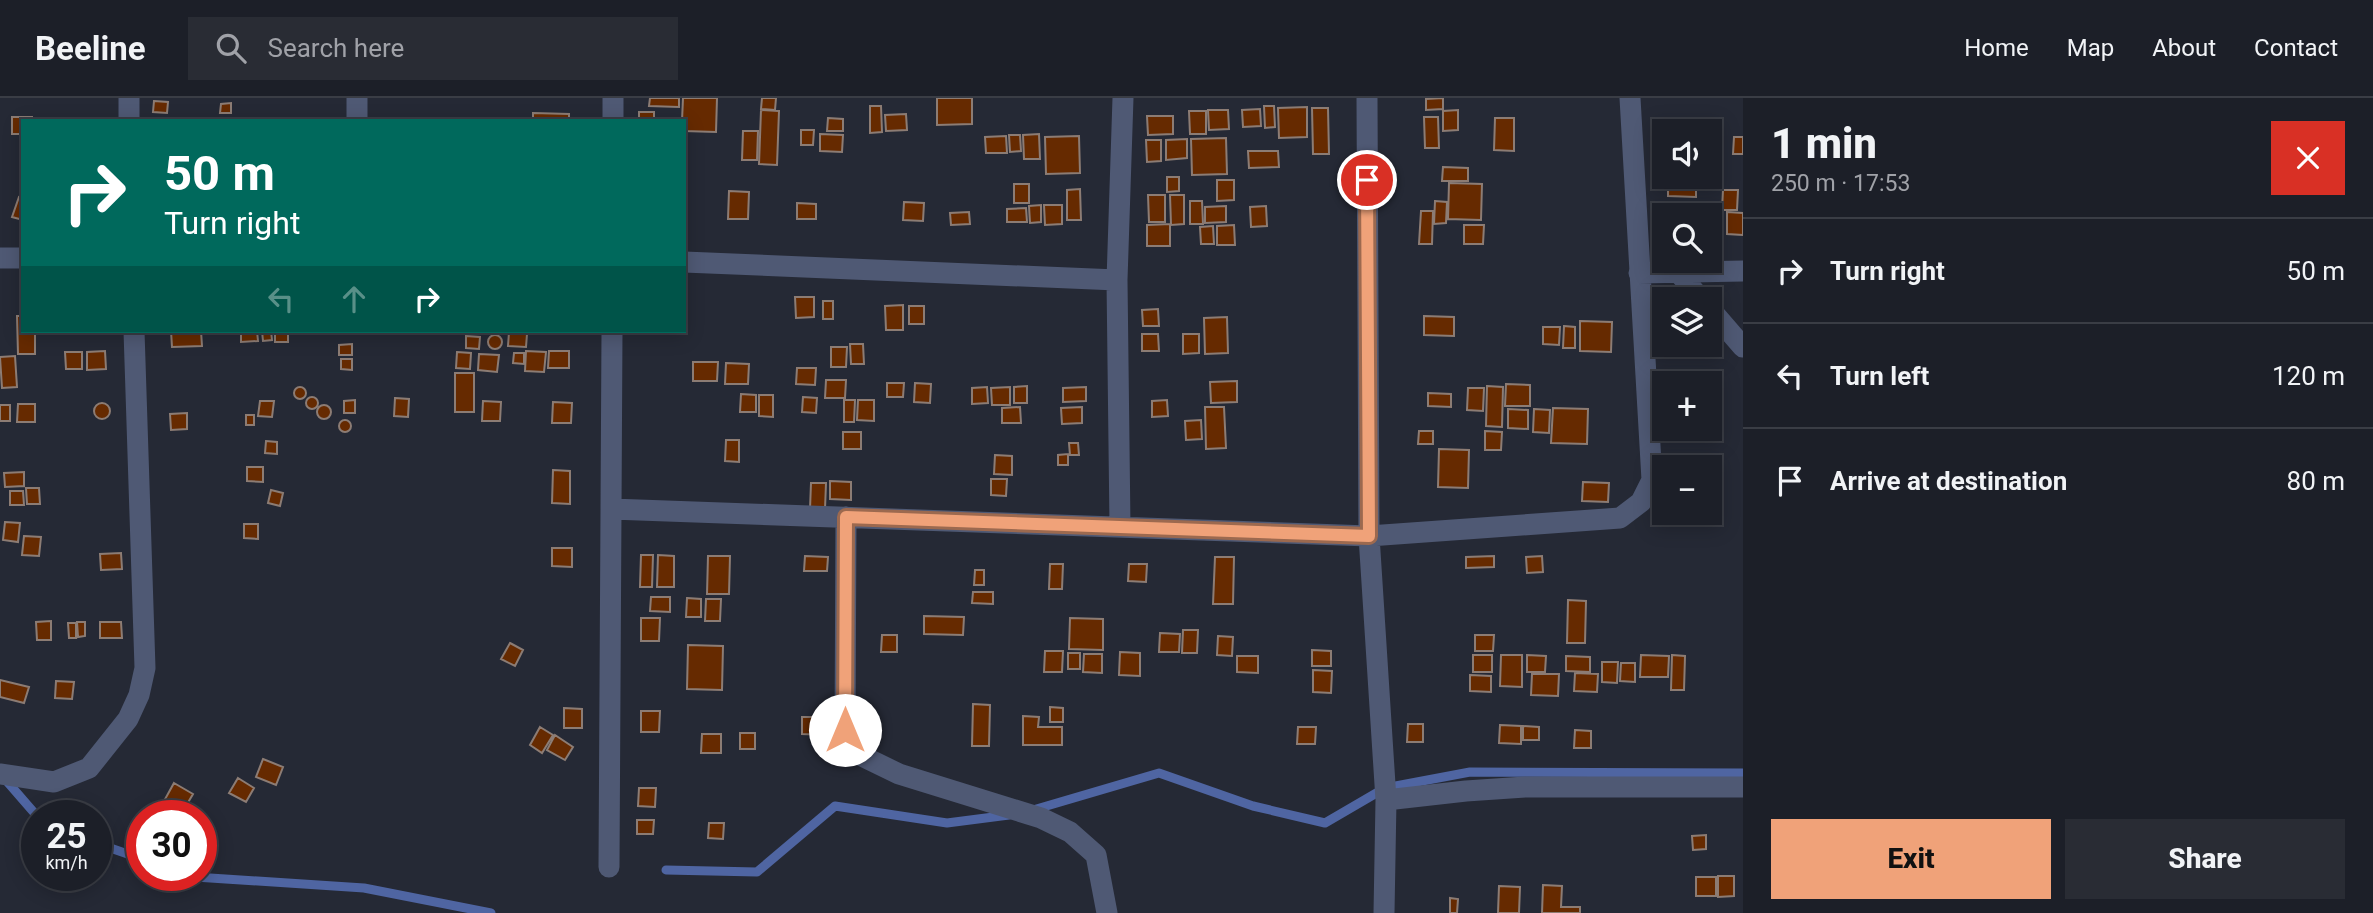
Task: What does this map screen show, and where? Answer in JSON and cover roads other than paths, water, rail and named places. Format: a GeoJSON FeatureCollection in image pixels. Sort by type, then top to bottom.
{"type":"FeatureCollection","features":[{"type":"Feature","properties":{"kind":"street"},"geometry":{"type":"LineString","coordinates":[[129,98],[129,119]]}},
{"type":"Feature","properties":{"kind":"street"},"geometry":{"type":"LineString","coordinates":[[357,98],[357,119]]}},
{"type":"Feature","properties":{"kind":"street"},"geometry":{"type":"LineString","coordinates":[[613,98],[613,119]]}},
{"type":"Feature","properties":{"kind":"street"},"geometry":{"type":"LineString","coordinates":[[1120,527],[1117,280],[1123,98]]}},
{"type":"Feature","properties":{"kind":"street"},"geometry":{"type":"LineString","coordinates":[[1367,98],[1369,536],[1386,800],[1384,913]]}},
{"type":"Feature","properties":{"kind":"street"},"geometry":{"type":"LineString","coordinates":[[611,509],[1369,536],[1620,518],[1641,502],[1652,480],[1630,98]]}},
{"type":"Feature","properties":{"kind":"street"},"geometry":{"type":"LineString","coordinates":[[0,258],[21,258]]}},
{"type":"Feature","properties":{"kind":"street"},"geometry":{"type":"LineString","coordinates":[[686,262],[1117,280]]}},
{"type":"Feature","properties":{"kind":"street"},"geometry":{"type":"LineString","coordinates":[[1722,271],[1743,271]]}},
{"type":"Feature","properties":{"kind":"street"},"geometry":{"type":"LineString","coordinates":[[1639,273],[1652,273]]}},
{"type":"Feature","properties":{"kind":"street"},"geometry":{"type":"LineString","coordinates":[[1679,273],[1691,287]]}},
{"type":"Feature","properties":{"kind":"street"},"geometry":{"type":"LineString","coordinates":[[1722,323],[1743,347]]}},
{"type":"Feature","properties":{"kind":"street"},"geometry":{"type":"LineString","coordinates":[[0,774],[54,782],[89,768],[128,719],[139,695],[145,668],[134,333]]}},
{"type":"Feature","properties":{"kind":"street"},"geometry":{"type":"LineString","coordinates":[[609,867],[612,333]]}},
{"type":"Feature","properties":{"kind":"street"},"geometry":{"type":"LineString","coordinates":[[846,517],[845,730],[862,756],[899,774],[1041,818],[1070,832],[1096,855],[1107,913]]}},
{"type":"Feature","properties":{"kind":"street"},"geometry":{"type":"LineString","coordinates":[[1386,800],[1466,790],[1525,787],[1743,787]]}},
{"type":"Feature","properties":{"kind":"waterway"},"geometry":{"type":"LineString","coordinates":[[1033,810],[1159,773],[1253,806],[1325,823],[1385,788],[1470,772],[1743,773]]}},
{"type":"Feature","properties":{"kind":"waterway"},"geometry":{"type":"LineString","coordinates":[[4,778],[23,800]]}},
{"type":"Feature","properties":{"kind":"waterway"},"geometry":{"type":"LineString","coordinates":[[666,870],[757,872],[835,806],[947,823],[1009,815]]}},
{"type":"Feature","properties":{"kind":"waterway"},"geometry":{"type":"LineString","coordinates":[[112,849],[126,853]]}},
{"type":"Feature","properties":{"kind":"waterway"},"geometry":{"type":"LineString","coordinates":[[217,878],[364,888],[491,913]]}}]}
